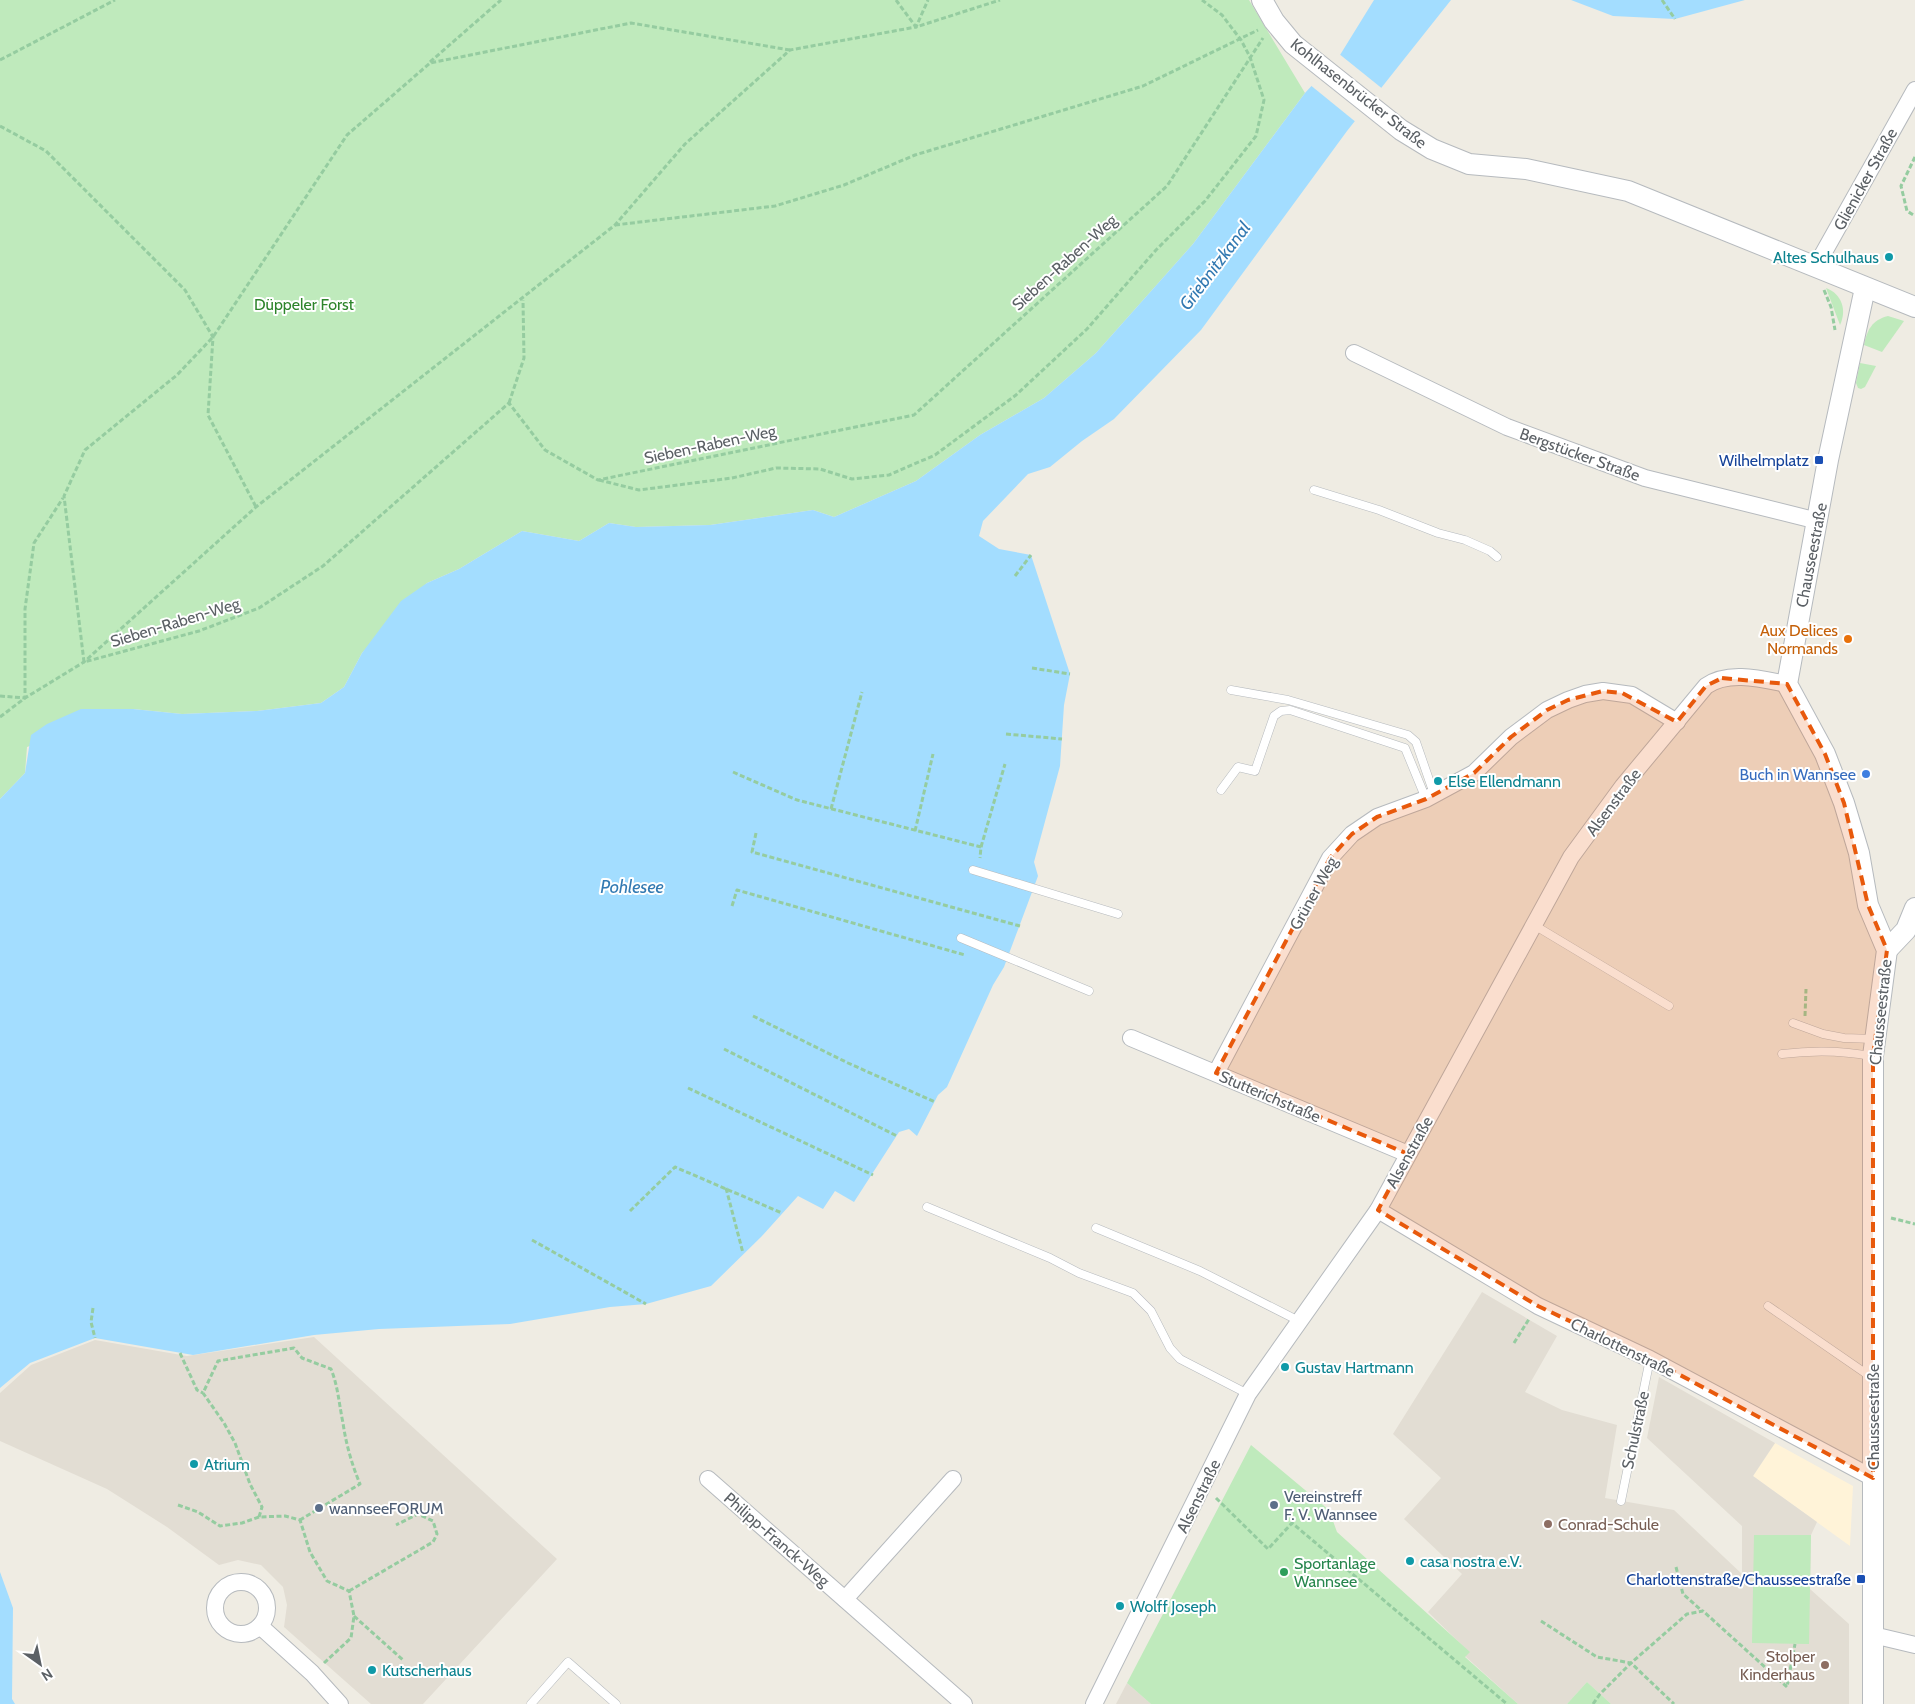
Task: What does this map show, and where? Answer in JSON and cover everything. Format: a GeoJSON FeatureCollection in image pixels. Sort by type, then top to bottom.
{"type":"FeatureCollection","features":[{"type":"Feature","properties":{"kind":"street","name":"Kohlhasenbrücker Straße"},"geometry":{"type":"LineString","coordinates":[[1262,0],[1274,21],[1293,44],[1401,130],[1432,149],[1469,164],[1526,168],[1628,190],[1815,268]]}},
{"type":"Feature","properties":{"kind":"street","name":"Glienicker Straße"},"geometry":{"type":"LineString","coordinates":[[1815,268],[1915,90]]}},
{"type":"Feature","properties":{"kind":"street"},"geometry":{"type":"LineString","coordinates":[[1815,268],[1915,307]]}},
{"type":"Feature","properties":{"kind":"street","name":"Chausseestraße"},"geometry":{"type":"LineString","coordinates":[[1865,288],[1828,460],[1787,684],[1825,754],[1844,803],[1859,852],[1868,905],[1887,950],[1874,1047],[1873,1704]]}},
{"type":"Feature","properties":{"kind":"street","name":"Bergstücker Straße"},"geometry":{"type":"LineString","coordinates":[[1354,353],[1507,427],[1645,478],[1818,521]]}},
{"type":"Feature","properties":{"kind":"street","name":"Alsenstraße"},"geometry":{"type":"LineString","coordinates":[[1094,1704],[1248,1394],[1378,1210],[1571,857],[1623,786],[1706,686],[1715,680],[1728,677],[1762,679],[1787,684]]}},
{"type":"Feature","properties":{"kind":"street","name":"Grüner Weg"},"geometry":{"type":"LineString","coordinates":[[1216,1073],[1330,858],[1352,834],[1377,817],[1430,797],[1474,773],[1511,737],[1548,710],[1585,694],[1603,692],[1632,695],[1677,722]]}},
{"type":"Feature","properties":{"kind":"street"},"geometry":{"type":"LineString","coordinates":[[1887,950],[1910,931],[1915,908]]}},
{"type":"Feature","properties":{"kind":"street","name":"Stutterichstraße"},"geometry":{"type":"LineString","coordinates":[[1131,1038],[1408,1154]]}},
{"type":"Feature","properties":{"kind":"street","name":"Charlottenstraße"},"geometry":{"type":"LineString","coordinates":[[1378,1210],[1538,1306],[1650,1359],[1873,1478]]}},
{"type":"Feature","properties":{"kind":"street","name":"Philipp-Franck-Weg"},"geometry":{"type":"LineString","coordinates":[[708,1479],[964,1704]]}},
{"type":"Feature","properties":{"kind":"street","name":"Philipp-Franck-Weg"},"geometry":{"type":"LineString","coordinates":[[846,1599],[954,1479]]}},
{"type":"Feature","properties":{"kind":"street"},"geometry":{"type":"LineString","coordinates":[[260,1626],[312,1673],[340,1704]]}},
{"type":"Feature","properties":{"kind":"street"},"geometry":{"type":"LineString","coordinates":[[1873,1635],[1915,1645]]}},
{"type":"Feature","properties":{"kind":"lane"},"geometry":{"type":"LineString","coordinates":[[1314,490],[1379,510],[1438,533],[1465,540],[1490,551],[1497,557]]}},
{"type":"Feature","properties":{"kind":"lane"},"geometry":{"type":"LineString","coordinates":[[1231,690],[1288,700],[1408,735],[1416,742],[1430,797]]}},
{"type":"Feature","properties":{"kind":"lane"},"geometry":{"type":"LineString","coordinates":[[1221,790],[1238,767],[1255,771],[1274,716],[1281,711],[1290,710],[1405,748],[1430,797]]}},
{"type":"Feature","properties":{"kind":"lane"},"geometry":{"type":"LineString","coordinates":[[973,870],[1118,914]]}},
{"type":"Feature","properties":{"kind":"lane"},"geometry":{"type":"LineString","coordinates":[[1534,925],[1669,1006]]}},
{"type":"Feature","properties":{"kind":"lane"},"geometry":{"type":"LineString","coordinates":[[961,938],[1088,991]]}},
{"type":"Feature","properties":{"kind":"lane"},"geometry":{"type":"LineString","coordinates":[[1793,1023],[1874,1047]]}},
{"type":"Feature","properties":{"kind":"lane"},"geometry":{"type":"LineString","coordinates":[[1782,1054],[1814,1050],[1874,1047]]}},
{"type":"Feature","properties":{"kind":"lane"},"geometry":{"type":"LineString","coordinates":[[927,1207],[1050,1258],[1079,1273],[1133,1293],[1151,1311],[1170,1348],[1180,1359],[1248,1394]]}},
{"type":"Feature","properties":{"kind":"lane"},"geometry":{"type":"LineString","coordinates":[[1096,1228],[1200,1271],[1299,1321]]}},
{"type":"Feature","properties":{"kind":"lane"},"geometry":{"type":"LineString","coordinates":[[1768,1306],[1873,1378]]}},
{"type":"Feature","properties":{"kind":"lane","name":"Schulstraße"},"geometry":{"type":"LineString","coordinates":[[1621,1501],[1650,1359]]}},
{"type":"Feature","properties":{"kind":"lane"},"geometry":{"type":"LineString","coordinates":[[531,1704],[568,1662],[616,1704]]}},
{"type":"Feature","properties":{"kind":"path"},"geometry":{"type":"LineString","coordinates":[[0,60],[115,0]]}},
{"type":"Feature","properties":{"kind":"path"},"geometry":{"type":"LineString","coordinates":[[25,698],[25,608],[34,543],[64,496],[84,450],[177,375],[213,336],[347,136],[501,0]]}},
{"type":"Feature","properties":{"kind":"path"},"geometry":{"type":"LineString","coordinates":[[896,0],[916,26]]}},
{"type":"Feature","properties":{"kind":"path"},"geometry":{"type":"LineString","coordinates":[[916,26],[928,0]]}},
{"type":"Feature","properties":{"kind":"path"},"geometry":{"type":"LineString","coordinates":[[430,63],[631,23],[790,50],[916,26],[1000,0]]}},
{"type":"Feature","properties":{"kind":"path"},"geometry":{"type":"LineString","coordinates":[[523,299],[524,358],[509,402],[545,450],[598,480],[639,490],[732,478],[776,468],[820,469],[852,479],[889,475],[935,454],[1016,395],[1052,364],[1087,329],[1156,250],[1205,201],[1256,136],[1264,100],[1250,57],[1241,40],[1222,15],[1202,0]]}},
{"type":"Feature","properties":{"kind":"path"},"geometry":{"type":"LineString","coordinates":[[1662,0],[1675,19]]}},
{"type":"Feature","properties":{"kind":"path"},"geometry":{"type":"LineString","coordinates":[[615,225],[775,206],[844,185],[915,155],[1143,86],[1241,40],[1274,21]]}},
{"type":"Feature","properties":{"kind":"path","name":"Sieben-Raben-Weg"},"geometry":{"type":"LineString","coordinates":[[598,480],[914,415],[1167,186],[1274,21]]}},
{"type":"Feature","properties":{"kind":"path"},"geometry":{"type":"LineString","coordinates":[[0,717],[25,698],[84,662],[256,508],[615,225],[685,144],[790,50]]}},
{"type":"Feature","properties":{"kind":"path"},"geometry":{"type":"LineString","coordinates":[[0,126],[46,151],[185,290],[213,336],[208,415],[256,508]]}},
{"type":"Feature","properties":{"kind":"path"},"geometry":{"type":"LineString","coordinates":[[1915,157],[1901,186],[1907,212],[1915,216]]}},
{"type":"Feature","properties":{"kind":"path"},"geometry":{"type":"LineString","coordinates":[[1824,287],[1831,307],[1837,339]]}},
{"type":"Feature","properties":{"kind":"path","name":"Sieben-Raben-Weg"},"geometry":{"type":"LineString","coordinates":[[84,662],[199,631],[259,608],[323,566],[509,402]]}},
{"type":"Feature","properties":{"kind":"path"},"geometry":{"type":"LineString","coordinates":[[64,496],[84,662]]}},
{"type":"Feature","properties":{"kind":"path"},"geometry":{"type":"LineString","coordinates":[[1015,576],[1030,555]]}},
{"type":"Feature","properties":{"kind":"path"},"geometry":{"type":"LineString","coordinates":[[1032,668],[1070,674]]}},
{"type":"Feature","properties":{"kind":"path"},"geometry":{"type":"LineString","coordinates":[[831,809],[862,692]]}},
{"type":"Feature","properties":{"kind":"path"},"geometry":{"type":"LineString","coordinates":[[0,696],[25,698]]}},
{"type":"Feature","properties":{"kind":"path"},"geometry":{"type":"LineString","coordinates":[[1006,734],[1062,739]]}},
{"type":"Feature","properties":{"kind":"path"},"geometry":{"type":"LineString","coordinates":[[915,831],[933,754]]}},
{"type":"Feature","properties":{"kind":"path"},"geometry":{"type":"LineString","coordinates":[[988,860],[979,858],[1005,764]]}},
{"type":"Feature","properties":{"kind":"path"},"geometry":{"type":"LineString","coordinates":[[734,772],[797,800],[981,847]]}},
{"type":"Feature","properties":{"kind":"path"},"geometry":{"type":"LineString","coordinates":[[756,833],[752,852],[1020,926]]}},
{"type":"Feature","properties":{"kind":"path"},"geometry":{"type":"LineString","coordinates":[[732,906],[737,890],[966,956]]}},
{"type":"Feature","properties":{"kind":"path"},"geometry":{"type":"LineString","coordinates":[[1806,989],[1806,1027]]}},
{"type":"Feature","properties":{"kind":"path"},"geometry":{"type":"LineString","coordinates":[[753,1016],[848,1063],[935,1102]]}},
{"type":"Feature","properties":{"kind":"path"},"geometry":{"type":"LineString","coordinates":[[724,1049],[896,1136]]}},
{"type":"Feature","properties":{"kind":"path"},"geometry":{"type":"LineString","coordinates":[[688,1088],[873,1175]]}},
{"type":"Feature","properties":{"kind":"path"},"geometry":{"type":"LineString","coordinates":[[630,1211],[676,1167],[782,1213]]}},
{"type":"Feature","properties":{"kind":"path"},"geometry":{"type":"LineString","coordinates":[[726,1188],[743,1253]]}},
{"type":"Feature","properties":{"kind":"path"},"geometry":{"type":"LineString","coordinates":[[1874,1213],[1915,1224]]}},
{"type":"Feature","properties":{"kind":"path"},"geometry":{"type":"LineString","coordinates":[[532,1240],[646,1304]]}},
{"type":"Feature","properties":{"kind":"path"},"geometry":{"type":"LineString","coordinates":[[1514,1343],[1538,1306]]}},
{"type":"Feature","properties":{"kind":"path"},"geometry":{"type":"LineString","coordinates":[[93,1308],[90,1322],[94,1338]]}},
{"type":"Feature","properties":{"kind":"path"},"geometry":{"type":"LineString","coordinates":[[178,1505],[198,1512],[220,1526],[242,1523],[259,1516],[285,1516],[300,1520],[360,1484],[353,1468],[343,1424],[337,1383],[331,1369],[302,1358],[294,1348],[218,1361],[203,1393]]}},
{"type":"Feature","properties":{"kind":"path"},"geometry":{"type":"LineString","coordinates":[[180,1353],[198,1390],[203,1393],[224,1423],[235,1443],[246,1475],[262,1507],[259,1516]]}},
{"type":"Feature","properties":{"kind":"path"},"geometry":{"type":"LineString","coordinates":[[1202,1488],[1222,1502],[1268,1549],[1292,1523],[1507,1704]]}},
{"type":"Feature","properties":{"kind":"path"},"geometry":{"type":"LineString","coordinates":[[300,1520],[310,1552],[327,1582],[349,1590],[433,1542],[437,1534],[433,1521],[422,1514],[418,1514],[396,1525]]}},
{"type":"Feature","properties":{"kind":"path"},"geometry":{"type":"LineString","coordinates":[[1676,1567],[1683,1594],[1786,1687],[1795,1644]]}},
{"type":"Feature","properties":{"kind":"path"},"geometry":{"type":"LineString","coordinates":[[312,1673],[351,1638],[354,1616],[349,1590]]}},
{"type":"Feature","properties":{"kind":"path"},"geometry":{"type":"LineString","coordinates":[[1593,1704],[1600,1694],[1631,1664],[1687,1614],[1703,1611]]}},
{"type":"Feature","properties":{"kind":"path"},"geometry":{"type":"LineString","coordinates":[[354,1616],[404,1660]]}},
{"type":"Feature","properties":{"kind":"path"},"geometry":{"type":"LineString","coordinates":[[1541,1620],[1597,1657],[1631,1664],[1674,1704]]}},
{"type":"Feature","properties":{"kind":"highlighted area"},"geometry":{"type":"Polygon","coordinates":[[[1722,678],[1787,684],[1825,754],[1844,803],[1868,905],[1887,950],[1873,1056],[1873,1478],[1650,1359],[1538,1306],[1378,1210],[1408,1154],[1216,1073],[1330,858],[1352,834],[1377,817],[1426,799],[1474,773],[1511,737],[1547,710],[1568,700],[1603,691],[1622,693],[1677,722],[1706,686],[1722,678]]]}},
{"type":"Feature","properties":{"kind":"shaded area","name":"Conrad-Schule"},"geometry":{"type":"Polygon","coordinates":[[[1482,1292],[1557,1336],[1525,1392],[1562,1410],[1617,1425],[1605,1498],[1674,1510],[1742,1574],[1742,1526],[1647,1438],[1659,1377],[1775,1443],[1753,1476],[1817,1522],[1811,1535],[1810,1589],[1849,1624],[1849,1704],[1611,1704],[1587,1682],[1567,1704],[1518,1704],[1465,1656],[1469,1652],[1428,1612],[1462,1574],[1404,1519],[1441,1478],[1393,1434],[1482,1292]]]}},
{"type":"Feature","properties":{"kind":"shaded area","name":"wannseeFORUM"},"geometry":{"type":"Polygon","coordinates":[[[314,1337],[557,1559],[423,1704],[371,1704],[284,1627],[287,1605],[283,1587],[261,1565],[238,1560],[219,1565],[167,1527],[107,1489],[0,1441],[0,1393],[31,1365],[95,1340],[187,1356],[314,1337]]]}},
{"type":"Feature","properties":{"kind":"shaded area"},"geometry":{"type":"Polygon","coordinates":[[[1775,1443],[1853,1486],[1850,1546],[1753,1476],[1775,1443]]]}},
{"type":"Feature","properties":{"kind":"shaded area"},"geometry":{"type":"Polygon","coordinates":[[[1127,1683],[1151,1704],[1116,1704],[1127,1683]]]}},
{"type":"Feature","properties":{"kind":"green space","name":"Düppeler Forst"},"geometry":{"type":"Polygon","coordinates":[[[0,0],[1249,0],[1305,93],[1193,244],[1096,353],[1044,398],[980,435],[916,481],[834,517],[813,510],[710,525],[636,527],[609,523],[579,541],[522,531],[459,569],[427,583],[362,653],[344,687],[321,703],[257,711],[182,714],[133,709],[27,747],[25,773],[0,799],[0,0]]]}},
{"type":"Feature","properties":{"kind":"green space"},"geometry":{"type":"Polygon","coordinates":[[[1826,288],[1836,294],[1842,303],[1843,314],[1840,325],[1826,288]]]}},
{"type":"Feature","properties":{"kind":"green space"},"geometry":{"type":"Polygon","coordinates":[[[1888,316],[1904,321],[1882,352],[1864,345],[1871,326],[1878,320],[1888,316]]]}},
{"type":"Feature","properties":{"kind":"green space"},"geometry":{"type":"Polygon","coordinates":[[[1860,363],[1876,366],[1865,387],[1861,389],[1858,388],[1856,383],[1860,363]]]}},
{"type":"Feature","properties":{"kind":"green space","name":"Sportanlage Wannsee"},"geometry":{"type":"Polygon","coordinates":[[[1251,1445],[1329,1510],[1337,1532],[1470,1652],[1465,1657],[1518,1704],[1151,1704],[1127,1683],[1251,1445]]]}},
{"type":"Feature","properties":{"kind":"green space"},"geometry":{"type":"Polygon","coordinates":[[[1754,1535],[1811,1535],[1809,1644],[1752,1643],[1754,1535]]]}},
{"type":"Feature","properties":{"kind":"green space"},"geometry":{"type":"Polygon","coordinates":[[[1587,1682],[1611,1704],[1567,1704],[1587,1682]]]}},
{"type":"Feature","properties":{"kind":"water","name":"Pohlesee"},"geometry":{"type":"Polygon","coordinates":[[[1374,0],[1451,0],[1347,131],[1201,330],[1114,419],[1082,441],[1050,467],[1028,474],[983,521],[979,536],[999,549],[1031,555],[1070,674],[1064,705],[1060,766],[1034,862],[1038,876],[1004,967],[993,985],[947,1087],[938,1095],[917,1136],[909,1129],[899,1132],[854,1202],[835,1191],[823,1209],[798,1196],[761,1237],[711,1286],[646,1304],[610,1307],[510,1324],[379,1329],[314,1335],[193,1355],[95,1338],[30,1363],[0,1388],[0,799],[25,773],[31,735],[47,724],[81,709],[133,709],[182,714],[257,711],[321,703],[344,687],[362,653],[401,601],[427,583],[459,569],[522,531],[579,541],[609,523],[636,527],[710,525],[813,510],[834,517],[916,481],[980,435],[1044,398],[1096,353],[1193,244],[1305,93],[1340,55],[1374,0]]]}},
{"type":"Feature","properties":{"kind":"water"},"geometry":{"type":"Polygon","coordinates":[[[1571,0],[1745,0],[1675,19],[1613,16],[1571,0]]]}},
{"type":"Feature","properties":{"kind":"water"},"geometry":{"type":"Polygon","coordinates":[[[0,1572],[13,1608],[12,1699],[15,1704],[0,1704],[0,1572]]]}},
{"type":"Feature","properties":{"kind":"pier"},"geometry":{"type":"Polygon","coordinates":[[[1338,53],[1384,90],[1357,123],[1309,84],[1338,53]]]}},
{"type":"Feature","properties":{"kind":"place","name":"Altes Schulhaus"},"geometry":{"type":"Point","coordinates":[1889,257]}},
{"type":"Feature","properties":{"kind":"place","name":"Wilhelmplatz"},"geometry":{"type":"Point","coordinates":[1819,460]}},
{"type":"Feature","properties":{"kind":"place","name":"Aux Delices Normands"},"geometry":{"type":"Point","coordinates":[1848,639]}},
{"type":"Feature","properties":{"kind":"place","name":"Buch in Wannsee"},"geometry":{"type":"Point","coordinates":[1866,774]}},
{"type":"Feature","properties":{"kind":"place","name":"Else Ellendmann"},"geometry":{"type":"Point","coordinates":[1438,781]}},
{"type":"Feature","properties":{"kind":"place","name":"Gustav Hartmann"},"geometry":{"type":"Point","coordinates":[1285,1367]}},
{"type":"Feature","properties":{"kind":"place","name":"Atrium"},"geometry":{"type":"Point","coordinates":[194,1464]}},
{"type":"Feature","properties":{"kind":"place","name":"Vereinstreff F. V. Wannsee"},"geometry":{"type":"Point","coordinates":[1274,1505]}},
{"type":"Feature","properties":{"kind":"place","name":"wannseeFORUM"},"geometry":{"type":"Point","coordinates":[319,1508]}},
{"type":"Feature","properties":{"kind":"place","name":"Conrad-Schule"},"geometry":{"type":"Point","coordinates":[1548,1524]}},
{"type":"Feature","properties":{"kind":"place","name":"casa nostra e.V."},"geometry":{"type":"Point","coordinates":[1410,1561]}},
{"type":"Feature","properties":{"kind":"place","name":"Sportanlage Wannsee"},"geometry":{"type":"Point","coordinates":[1284,1572]}},
{"type":"Feature","properties":{"kind":"place","name":"Charlottenstraße/Chausseestraße"},"geometry":{"type":"Point","coordinates":[1861,1579]}},
{"type":"Feature","properties":{"kind":"place","name":"Wolff Joseph"},"geometry":{"type":"Point","coordinates":[1120,1606]}},
{"type":"Feature","properties":{"kind":"place","name":"Stolper Kinderhaus"},"geometry":{"type":"Point","coordinates":[1825,1665]}},
{"type":"Feature","properties":{"kind":"place","name":"Kutscherhaus"},"geometry":{"type":"Point","coordinates":[372,1670]}},
{"type":"Feature","properties":{"kind":"water label","name":"Griebnitzkanal"},"geometry":{"type":"Point","coordinates":[1215,266]}}]}
